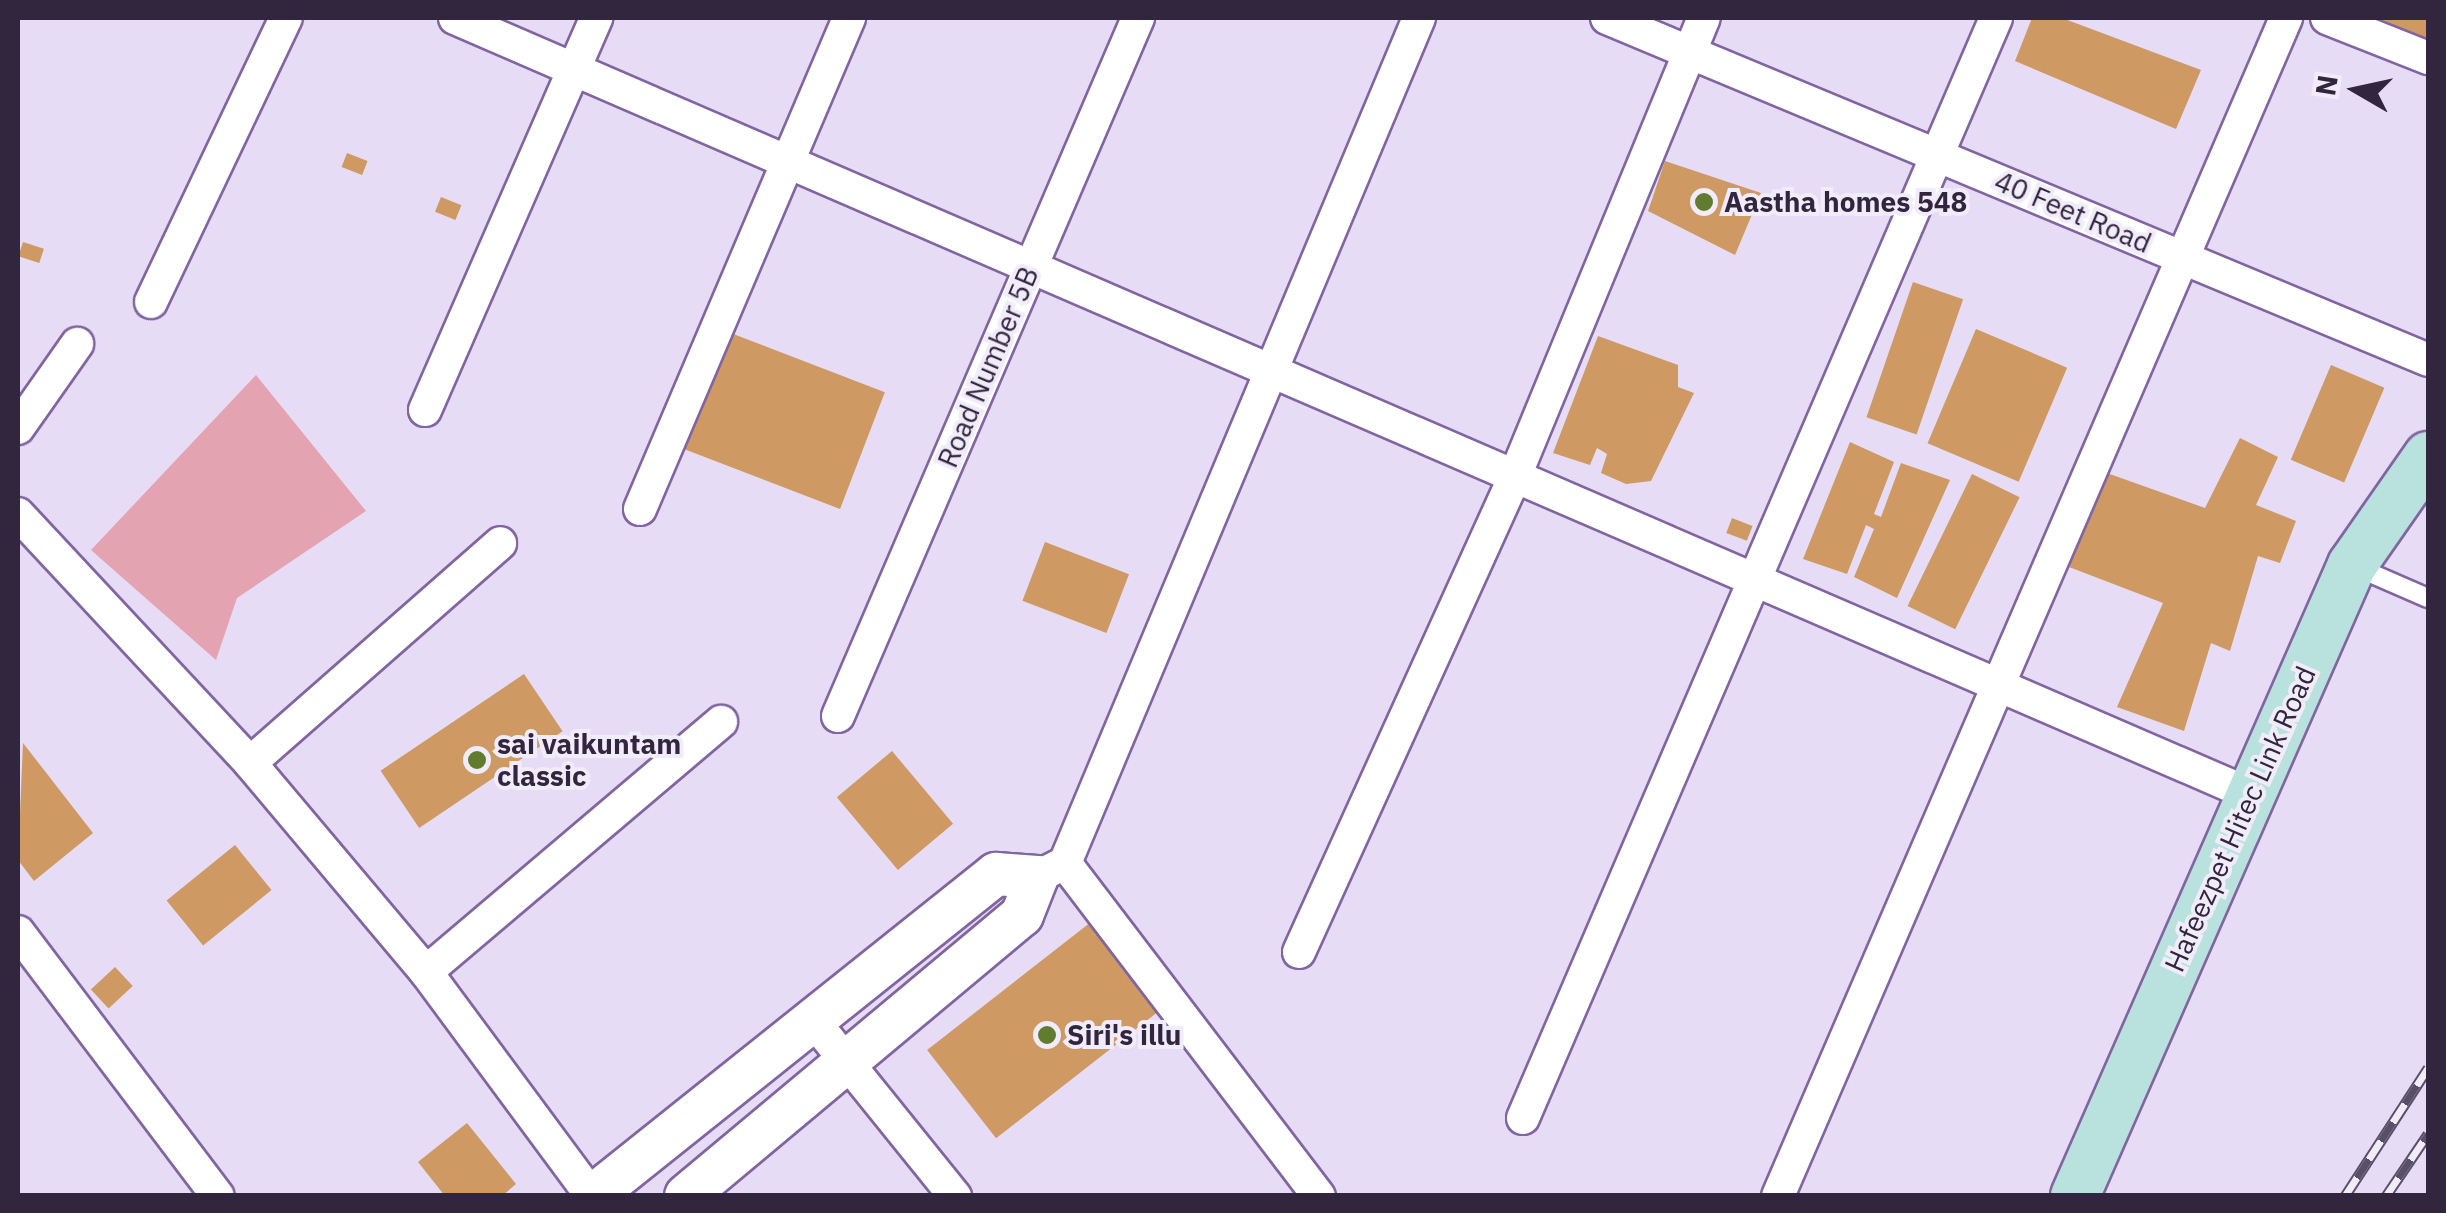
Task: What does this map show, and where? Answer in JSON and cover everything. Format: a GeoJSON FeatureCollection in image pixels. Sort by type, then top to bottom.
{"type":"FeatureCollection","features":[{"type":"Feature","properties":{"kind":"main road","name":"Hafeezpet Hitec Link Road"},"geometry":{"type":"LineString","coordinates":[[2075,1196],[2352,565],[2428,456]]}},
{"type":"Feature","properties":{"kind":"street"},"geometry":{"type":"LineString","coordinates":[[150,302],[286,18]]}},
{"type":"Feature","properties":{"kind":"street"},"geometry":{"type":"LineString","coordinates":[[455,18],[2250,794]]}},
{"type":"Feature","properties":{"kind":"street"},"geometry":{"type":"LineString","coordinates":[[425,410],[577,70],[596,18]]}},
{"type":"Feature","properties":{"kind":"street"},"geometry":{"type":"LineString","coordinates":[[640,509],[849,18]]}},
{"type":"Feature","properties":{"kind":"street","name":"Road Number 5B"},"geometry":{"type":"LineString","coordinates":[[838,716],[1138,18]]}},
{"type":"Feature","properties":{"kind":"street"},"geometry":{"type":"LineString","coordinates":[[686,1196],[1022,915],[1051,870],[1419,18]]}},
{"type":"Feature","properties":{"kind":"street","name":"40 Feet Road"},"geometry":{"type":"LineString","coordinates":[[1607,18],[2428,360]]}},
{"type":"Feature","properties":{"kind":"street"},"geometry":{"type":"LineString","coordinates":[[1299,952],[1515,476],[1704,18]]}},
{"type":"Feature","properties":{"kind":"street"},"geometry":{"type":"LineString","coordinates":[[1523,1118],[1996,18]]}},
{"type":"Feature","properties":{"kind":"street"},"geometry":{"type":"LineString","coordinates":[[1778,1196],[2286,18]]}},
{"type":"Feature","properties":{"kind":"street"},"geometry":{"type":"LineString","coordinates":[[2326,18],[2428,58]]}},
{"type":"Feature","properties":{"kind":"street"},"geometry":{"type":"LineString","coordinates":[[18,428],[77,344]]}},
{"type":"Feature","properties":{"kind":"street"},"geometry":{"type":"LineString","coordinates":[[18,514],[250,764],[426,972],[592,1196],[996,874],[1051,870]]}},
{"type":"Feature","properties":{"kind":"street"},"geometry":{"type":"LineString","coordinates":[[250,764],[500,542]]}},
{"type":"Feature","properties":{"kind":"street"},"geometry":{"type":"LineString","coordinates":[[426,972],[721,722]]}},
{"type":"Feature","properties":{"kind":"street"},"geometry":{"type":"LineString","coordinates":[[1051,870],[1318,1196]]}},
{"type":"Feature","properties":{"kind":"street"},"geometry":{"type":"LineString","coordinates":[[18,932],[218,1196]]}},
{"type":"Feature","properties":{"kind":"street"},"geometry":{"type":"LineString","coordinates":[[812,1019],[955,1196]]}},
{"type":"Feature","properties":{"kind":"lane"},"geometry":{"type":"LineString","coordinates":[[2352,565],[2428,598]]}},
{"type":"Feature","properties":{"kind":"shaded area"},"geometry":{"type":"Polygon","coordinates":[[[256,375],[366,511],[237,598],[216,660],[91,550],[256,375]]]}},
{"type":"Feature","properties":{"kind":"building"},"geometry":{"type":"Polygon","coordinates":[[[2032,18],[2062,18],[2201,70],[2176,129],[2015,61],[2032,18]]]}},
{"type":"Feature","properties":{"kind":"building"},"geometry":{"type":"Polygon","coordinates":[[[2378,18],[2428,18],[2428,40],[2378,18]]]}},
{"type":"Feature","properties":{"kind":"building"},"geometry":{"type":"Polygon","coordinates":[[[347,153],[368,161],[362,175],[342,167],[347,153]]]}},
{"type":"Feature","properties":{"kind":"building","name":"Aastha homes 548"},"geometry":{"type":"Polygon","coordinates":[[[1665,161],[1761,193],[1735,255],[1648,211],[1665,161]]]}},
{"type":"Feature","properties":{"kind":"building"},"geometry":{"type":"Polygon","coordinates":[[[441,197],[461,205],[455,220],[435,212],[441,197]]]}},
{"type":"Feature","properties":{"kind":"building"},"geometry":{"type":"Polygon","coordinates":[[[23,242],[44,249],[39,263],[18,256],[23,242]]]}},
{"type":"Feature","properties":{"kind":"building"},"geometry":{"type":"Polygon","coordinates":[[[1913,282],[1963,299],[1917,434],[1866,417],[1913,282]]]}},
{"type":"Feature","properties":{"kind":"building"},"geometry":{"type":"Polygon","coordinates":[[[1976,329],[2067,368],[2019,482],[1928,443],[1976,329]]]}},
{"type":"Feature","properties":{"kind":"building"},"geometry":{"type":"Polygon","coordinates":[[[728,332],[885,392],[840,509],[683,449],[728,332]]]}},
{"type":"Feature","properties":{"kind":"building"},"geometry":{"type":"Polygon","coordinates":[[[1598,336],[1678,365],[1678,387],[1694,393],[1651,481],[1626,484],[1601,473],[1607,454],[1597,448],[1590,465],[1553,453],[1598,336]]]}},
{"type":"Feature","properties":{"kind":"building"},"geometry":{"type":"Polygon","coordinates":[[[2331,365],[2384,388],[2344,482],[2291,460],[2331,365]]]}},
{"type":"Feature","properties":{"kind":"building"},"geometry":{"type":"Polygon","coordinates":[[[2240,438],[2278,457],[2256,505],[2296,521],[2280,563],[2258,556],[2230,651],[2211,643],[2184,731],[2117,707],[2163,603],[2069,567],[2107,473],[2205,508],[2240,438]]]}},
{"type":"Feature","properties":{"kind":"building"},"geometry":{"type":"Polygon","coordinates":[[[1850,442],[1894,462],[1874,514],[1881,517],[1901,463],[1950,480],[1897,598],[1854,577],[1874,529],[1866,525],[1847,574],[1803,559],[1850,442]]]}},
{"type":"Feature","properties":{"kind":"building"},"geometry":{"type":"Polygon","coordinates":[[[1972,474],[2020,497],[1955,629],[1908,606],[1972,474]]]}},
{"type":"Feature","properties":{"kind":"building"},"geometry":{"type":"Polygon","coordinates":[[[1732,518],[1753,526],[1747,541],[1726,533],[1732,518]]]}},
{"type":"Feature","properties":{"kind":"building"},"geometry":{"type":"Polygon","coordinates":[[[1045,542],[1129,574],[1106,633],[1022,601],[1045,542]]]}},
{"type":"Feature","properties":{"kind":"building","name":"sai vaikuntam classic"},"geometry":{"type":"Polygon","coordinates":[[[524,674],[563,731],[419,828],[381,771],[524,674]]]}},
{"type":"Feature","properties":{"kind":"building"},"geometry":{"type":"Polygon","coordinates":[[[23,743],[93,833],[34,881],[18,860],[23,743]]]}},
{"type":"Feature","properties":{"kind":"building"},"geometry":{"type":"Polygon","coordinates":[[[892,751],[953,824],[898,870],[837,797],[892,751]]]}},
{"type":"Feature","properties":{"kind":"building"},"geometry":{"type":"Polygon","coordinates":[[[235,845],[272,890],[203,945],[167,900],[235,845]]]}},
{"type":"Feature","properties":{"kind":"building","name":"Siri's illu"},"geometry":{"type":"Polygon","coordinates":[[[1091,922],[1160,1010],[996,1138],[927,1050],[1091,922]]]}},
{"type":"Feature","properties":{"kind":"building"},"geometry":{"type":"Polygon","coordinates":[[[115,967],[133,986],[109,1009],[91,990],[115,967]]]}},
{"type":"Feature","properties":{"kind":"building"},"geometry":{"type":"Polygon","coordinates":[[[467,1123],[516,1184],[502,1196],[445,1196],[418,1162],[467,1123]]]}},
{"type":"Feature","properties":{"kind":"railway"},"geometry":{"type":"LineString","coordinates":[[2345,1196],[2428,1068]]}},
{"type":"Feature","properties":{"kind":"railway"},"geometry":{"type":"LineString","coordinates":[[2386,1196],[2428,1134]]}},
{"type":"Feature","properties":{"kind":"place","name":"Aastha homes 548"},"geometry":{"type":"Point","coordinates":[1704,202]}},
{"type":"Feature","properties":{"kind":"place","name":"sai vaikuntam classic"},"geometry":{"type":"Point","coordinates":[477,760]}},
{"type":"Feature","properties":{"kind":"place","name":"Siri's illu"},"geometry":{"type":"Point","coordinates":[1047,1035]}}]}
